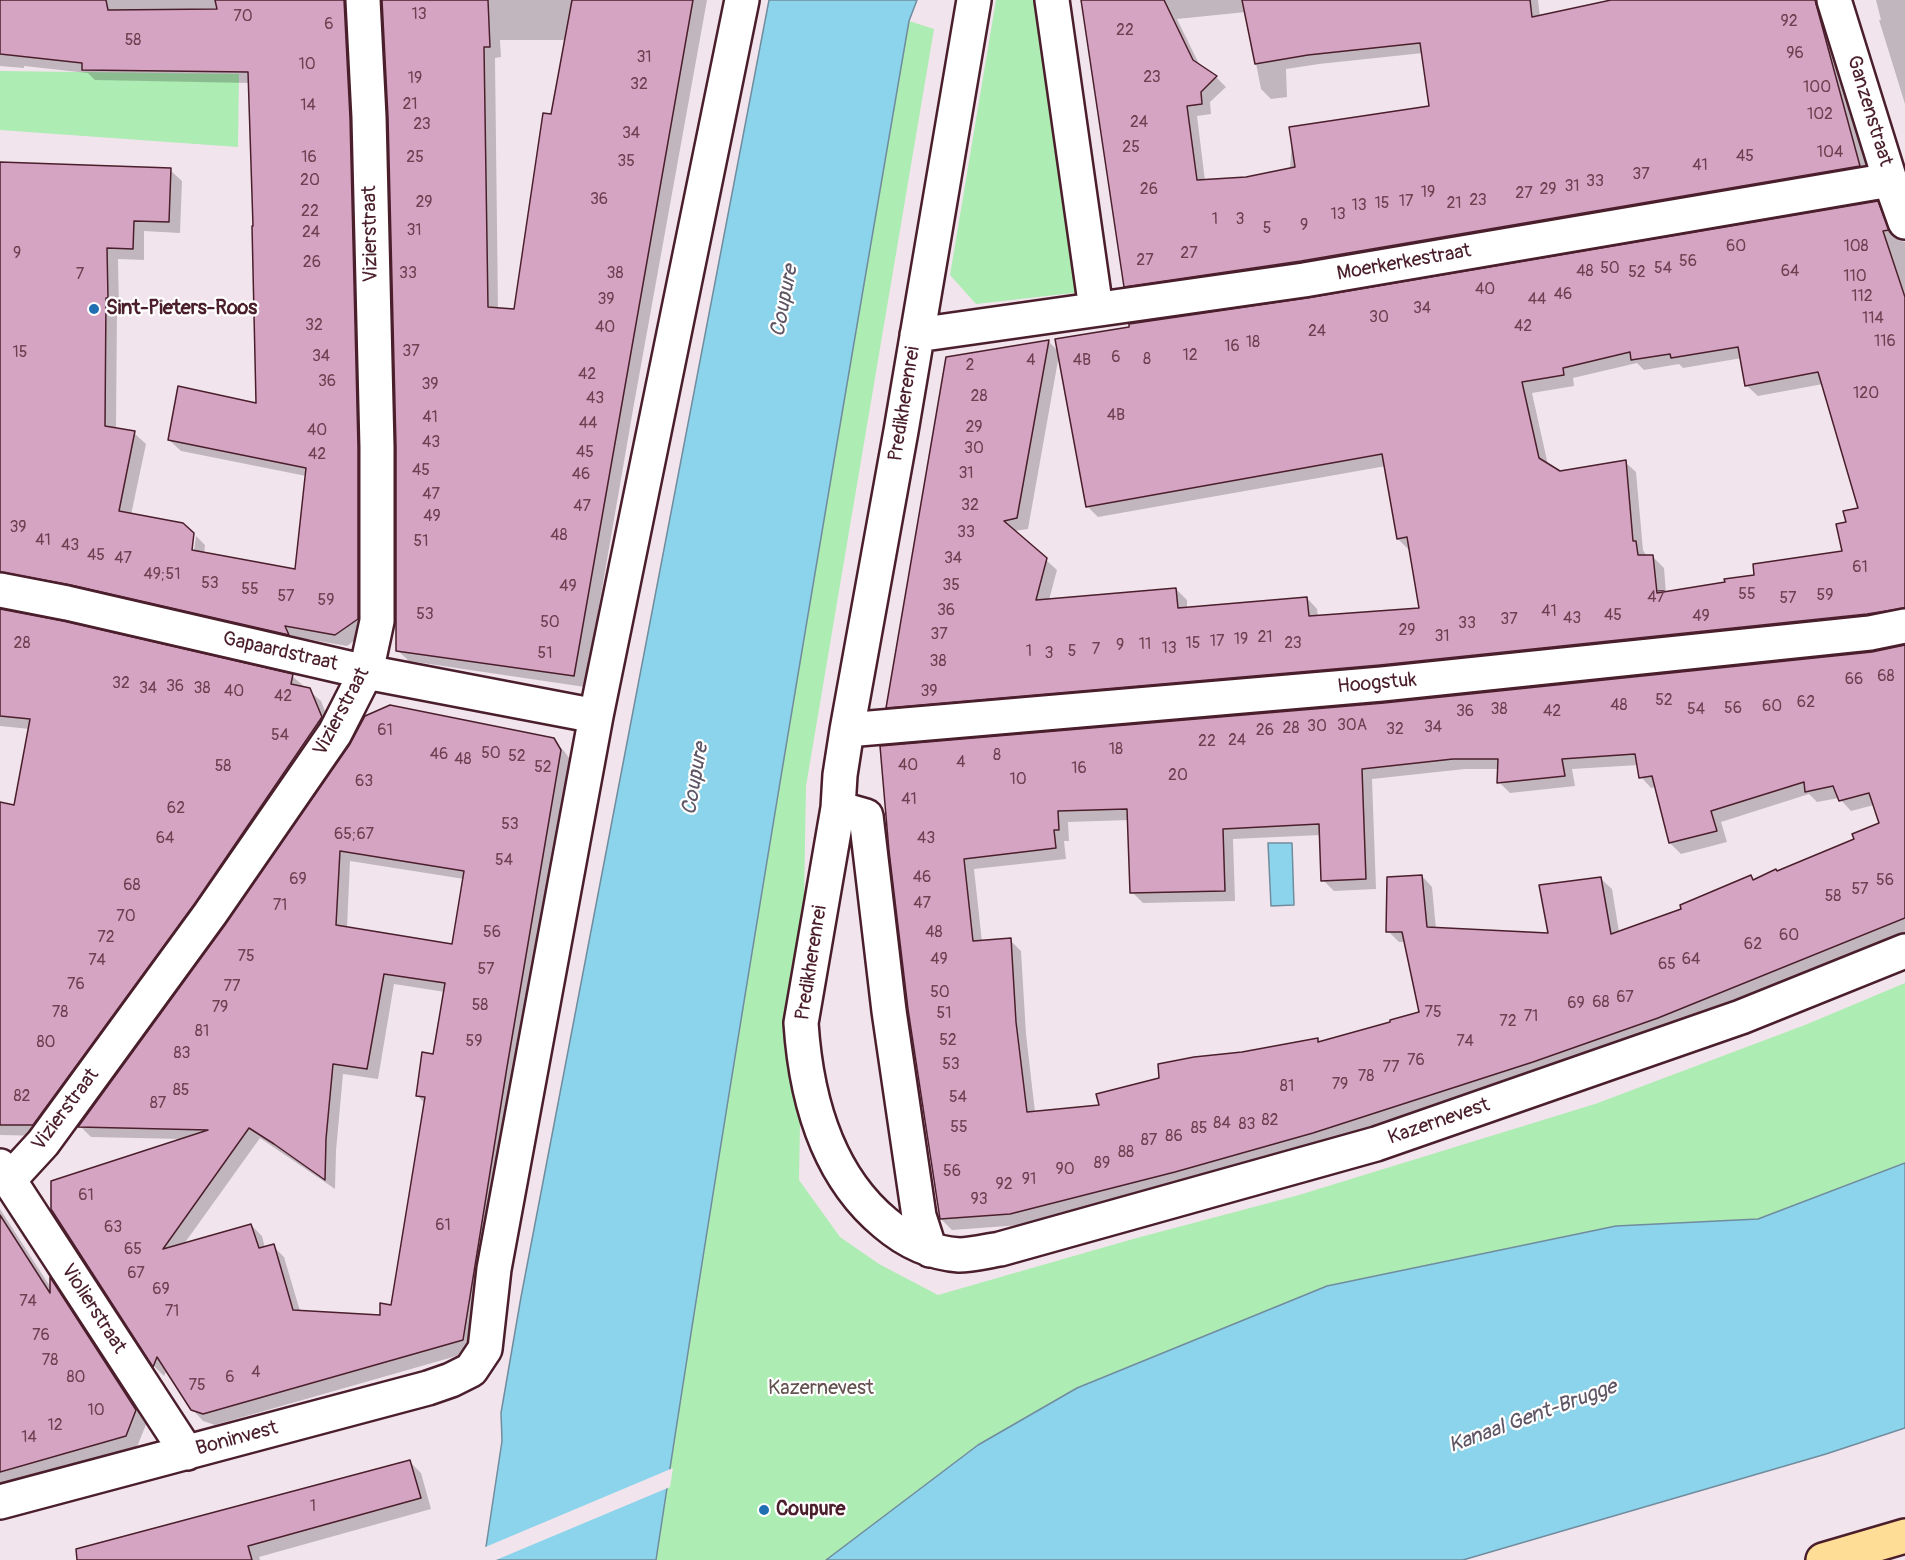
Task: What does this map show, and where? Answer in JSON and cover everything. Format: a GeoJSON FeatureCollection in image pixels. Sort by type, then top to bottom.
{"type":"FeatureCollection","features":[{"type":"Feature","properties":{"kind":"main road"},"geometry":{"type":"LineString","coordinates":[[1823,1560],[1905,1536]]}},
{"type":"Feature","properties":{"kind":"street","name":"Vizierstraat"},"geometry":{"type":"LineString","coordinates":[[5,1173],[43,1143],[210,914],[335,733],[366,672],[377,621],[377,447],[369,117],[363,0]]}},
{"type":"Feature","properties":{"kind":"street"},"geometry":{"type":"LineString","coordinates":[[596,716],[742,0]]}},
{"type":"Feature","properties":{"kind":"street","name":"Predikherenrei"},"geometry":{"type":"LineString","coordinates":[[945,1253],[898,1234],[868,1209],[843,1178],[824,1139],[809,1089],[803,1056],[801,1023],[838,808],[847,730],[974,0]]}},
{"type":"Feature","properties":{"kind":"street"},"geometry":{"type":"LineString","coordinates":[[1052,0],[1096,309]]}},
{"type":"Feature","properties":{"kind":"street","name":"Ganzenstraat"},"geometry":{"type":"LineString","coordinates":[[1834,0],[1905,222]]}},
{"type":"Feature","properties":{"kind":"street","name":"Moerkerkestraat"},"geometry":{"type":"LineString","coordinates":[[917,335],[1304,280],[1890,180]]}},
{"type":"Feature","properties":{"kind":"street","name":"Gapaardstraat"},"geometry":{"type":"LineString","coordinates":[[0,590],[366,672],[596,716]]}},
{"type":"Feature","properties":{"kind":"street","name":"Hoogstuk"},"geometry":{"type":"LineString","coordinates":[[847,730],[1382,684],[1858,634],[1905,626]]}},
{"type":"Feature","properties":{"kind":"street","name":"Boninvest"},"geometry":{"type":"LineString","coordinates":[[0,1502],[428,1388],[452,1380],[471,1370],[485,1349],[494,1269],[596,716]]}},
{"type":"Feature","properties":{"kind":"street"},"geometry":{"type":"LineString","coordinates":[[838,808],[866,816],[889,1011],[919,1216],[945,1253]]}},
{"type":"Feature","properties":{"kind":"street","name":"Kazernevest"},"geometry":{"type":"LineString","coordinates":[[945,1253],[999,1249],[1376,1144],[1741,1017],[1905,951]]}},
{"type":"Feature","properties":{"kind":"street","name":"Violierstraat"},"geometry":{"type":"LineString","coordinates":[[5,1173],[187,1453]]}},
{"type":"Feature","properties":{"kind":"green space"},"geometry":{"type":"Polygon","coordinates":[[[996,0],[1041,0],[1082,292],[976,304],[950,275],[996,0]]]}},
{"type":"Feature","properties":{"kind":"green space","name":"Kazernevest"},"geometry":{"type":"Polygon","coordinates":[[[909,21],[934,29],[806,786],[799,1180],[840,1237],[879,1264],[938,1295],[1133,1239],[1299,1195],[1595,1104],[1805,1025],[1905,983],[1905,1163],[1758,1219],[1616,1226],[1077,1388],[978,1445],[826,1560],[656,1560],[746,982],[909,21]]]}},
{"type":"Feature","properties":{"kind":"green space"},"geometry":{"type":"Polygon","coordinates":[[[0,71],[239,74],[238,147],[0,130],[0,71]]]}},
{"type":"Feature","properties":{"kind":"water"},"geometry":{"type":"Polygon","coordinates":[[[769,0],[917,0],[909,21],[811,598],[747,982],[656,1560],[484,1560],[502,1441],[501,1413],[521,1297],[769,0]]]}},
{"type":"Feature","properties":{"kind":"water"},"geometry":{"type":"Polygon","coordinates":[[[1268,843],[1292,843],[1294,905],[1271,906],[1268,843]]]}},
{"type":"Feature","properties":{"kind":"water","name":"Kanaal Gent-Brugge"},"geometry":{"type":"Polygon","coordinates":[[[1905,1163],[1905,1428],[1826,1454],[1463,1560],[826,1560],[978,1445],[1077,1388],[1327,1286],[1616,1226],[1758,1219],[1905,1163]]]}},
{"type":"Feature","properties":{"kind":"pier"},"geometry":{"type":"Polygon","coordinates":[[[673,1468],[670,1487],[496,1560],[481,1560],[483,1548],[673,1468]]]}},
{"type":"Feature","properties":{"kind":"building"},"geometry":{"type":"Polygon","coordinates":[[[0,0],[106,0],[108,10],[217,9],[215,0],[344,0],[350,118],[358,447],[358,619],[335,635],[285,626],[289,635],[71,585],[0,572],[0,162],[171,168],[169,222],[134,221],[133,249],[107,248],[105,426],[135,431],[119,511],[183,523],[194,533],[192,550],[295,569],[306,468],[168,440],[178,386],[256,403],[248,72],[82,70],[82,63],[0,54],[0,0]]]}},
{"type":"Feature","properties":{"kind":"building"},"geometry":{"type":"Polygon","coordinates":[[[382,0],[488,0],[490,47],[484,47],[488,307],[514,309],[543,113],[551,114],[572,0],[693,0],[574,676],[396,651],[396,447],[388,117],[382,0]]]}},
{"type":"Feature","properties":{"kind":"building"},"geometry":{"type":"Polygon","coordinates":[[[1081,0],[1164,0],[1193,60],[1217,76],[1201,92],[1202,104],[1187,106],[1197,180],[1246,177],[1295,167],[1289,127],[1429,106],[1420,43],[1308,55],[1255,64],[1242,0],[1530,0],[1532,17],[1611,0],[1815,0],[1860,166],[1301,261],[1124,287],[1081,0]]]}},
{"type":"Feature","properties":{"kind":"building"},"geometry":{"type":"Polygon","coordinates":[[[1878,201],[1889,230],[1883,231],[1905,297],[1905,608],[1867,614],[1380,665],[886,708],[946,357],[1049,340],[1017,518],[1004,521],[1047,558],[1036,600],[1176,588],[1178,608],[1307,597],[1309,616],[1419,608],[1407,537],[1397,539],[1382,454],[1086,507],[1055,339],[1129,327],[1129,324],[1307,298],[1878,201]],[[1738,347],[1671,358],[1670,354],[1631,360],[1630,352],[1563,368],[1564,375],[1522,382],[1539,458],[1560,471],[1626,460],[1633,541],[1636,541],[1638,555],[1653,555],[1657,593],[1754,575],[1753,564],[1842,551],[1836,524],[1846,522],[1843,511],[1858,508],[1818,372],[1745,386],[1738,347]]]}},
{"type":"Feature","properties":{"kind":"building"},"geometry":{"type":"Polygon","coordinates":[[[0,609],[63,621],[293,674],[291,684],[310,688],[322,717],[195,903],[33,1125],[0,1125],[0,802],[14,805],[30,719],[0,716],[0,609]]]}},
{"type":"Feature","properties":{"kind":"building"},"geometry":{"type":"Polygon","coordinates":[[[1905,645],[1905,918],[1658,1018],[1533,1062],[1313,1133],[1175,1172],[1010,1214],[940,1219],[908,1009],[889,851],[880,746],[1384,703],[1872,652],[1905,645]],[[1635,754],[1562,759],[1565,776],[1497,783],[1498,759],[1453,759],[1362,769],[1366,879],[1321,881],[1319,824],[1223,829],[1225,891],[1130,893],[1127,809],[1058,811],[1059,830],[1054,830],[1056,848],[964,859],[973,941],[1011,938],[1016,1022],[1027,1112],[1099,1105],[1096,1094],[1159,1078],[1158,1064],[1318,1038],[1318,1042],[1419,1012],[1402,932],[1386,932],[1387,877],[1422,875],[1427,927],[1548,933],[1539,885],[1601,877],[1611,934],[1681,909],[1680,905],[1751,875],[1753,880],[1776,869],[1777,871],[1854,839],[1852,834],[1879,823],[1869,793],[1839,801],[1833,786],[1805,792],[1804,782],[1711,811],[1717,831],[1669,843],[1652,776],[1639,778],[1635,754]]]}},
{"type":"Feature","properties":{"kind":"building"},"geometry":{"type":"Polygon","coordinates":[[[390,705],[554,738],[561,750],[463,1340],[203,1414],[191,1410],[157,1357],[153,1367],[51,1209],[51,1181],[208,1130],[78,1127],[225,925],[350,744],[365,716],[390,705]],[[340,851],[336,925],[452,944],[464,871],[340,851]],[[384,974],[367,1069],[333,1064],[326,1139],[325,1180],[249,1128],[163,1249],[251,1224],[259,1248],[274,1244],[293,1310],[380,1315],[380,1303],[391,1305],[425,1097],[416,1096],[422,1052],[433,1054],[445,983],[384,974]]]}},
{"type":"Feature","properties":{"kind":"building"},"geometry":{"type":"Polygon","coordinates":[[[0,1215],[50,1293],[50,1277],[136,1410],[126,1436],[0,1472],[0,1215]]]}},
{"type":"Feature","properties":{"kind":"building"},"geometry":{"type":"Polygon","coordinates":[[[410,1460],[421,1498],[248,1546],[252,1560],[77,1560],[76,1549],[410,1460]]]}},
{"type":"Feature","properties":{"kind":"place","name":"Sint-Pieters-Roos"},"geometry":{"type":"Point","coordinates":[94,309]}},
{"type":"Feature","properties":{"kind":"place","name":"Coupure"},"geometry":{"type":"Point","coordinates":[764,1510]}}]}
